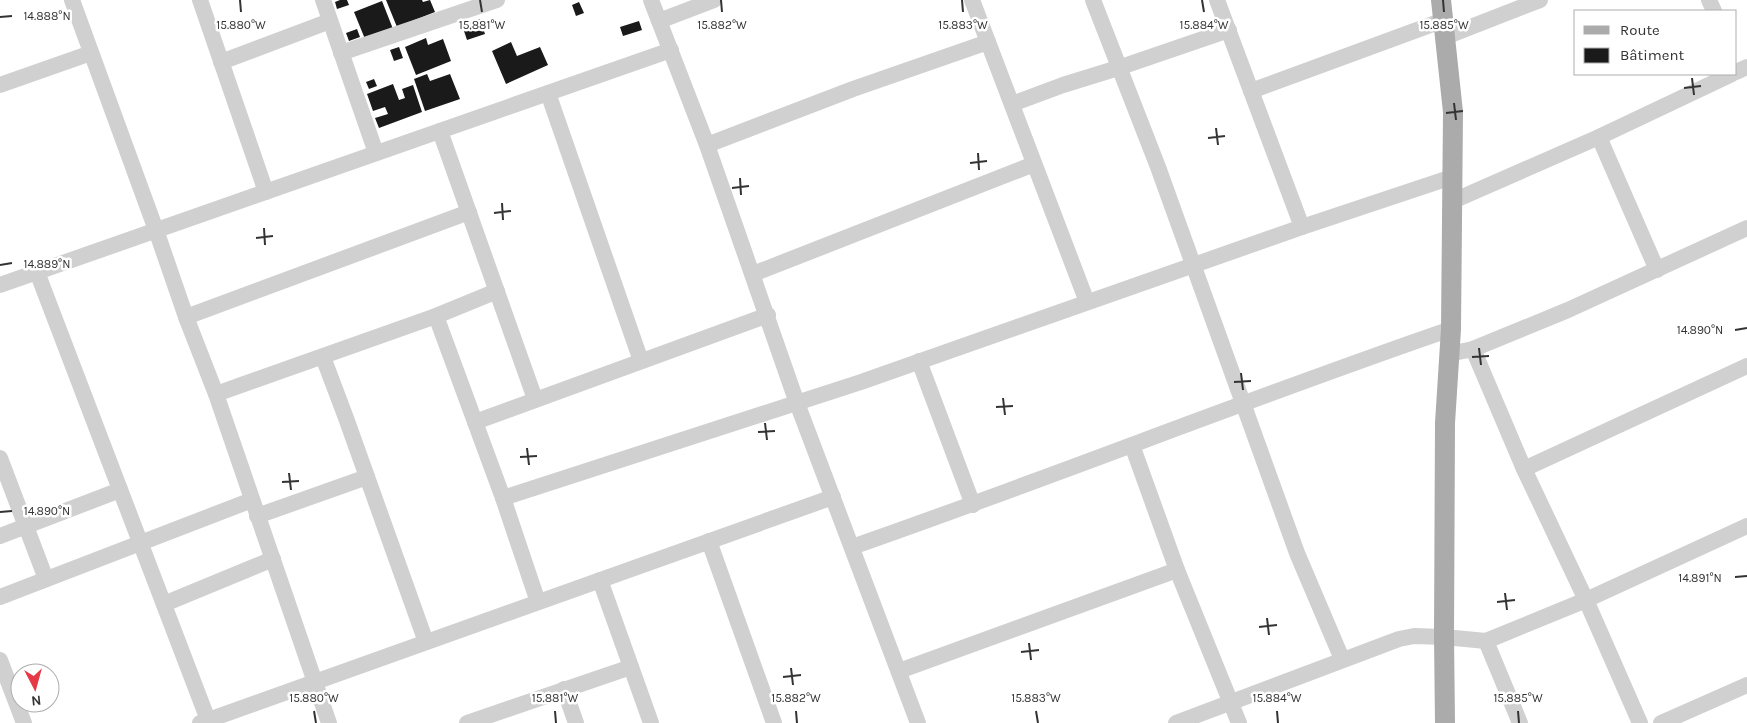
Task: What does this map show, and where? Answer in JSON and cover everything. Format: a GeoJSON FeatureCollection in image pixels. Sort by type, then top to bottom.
{"type":"FeatureCollection","features":[{"type":"Feature","properties":{"kind":"main road"},"geometry":{"type":"LineString","coordinates":[[1441,0],[1453,112],[1451,329],[1445,423],[1445,723]]}},
{"type":"Feature","properties":{"kind":"street"},"geometry":{"type":"LineString","coordinates":[[72,0],[216,394],[329,723]]}},
{"type":"Feature","properties":{"kind":"street"},"geometry":{"type":"LineString","coordinates":[[200,0],[266,192]]}},
{"type":"Feature","properties":{"kind":"street"},"geometry":{"type":"LineString","coordinates":[[323,0],[376,153]]}},
{"type":"Feature","properties":{"kind":"street"},"geometry":{"type":"LineString","coordinates":[[342,53],[497,0]]}},
{"type":"Feature","properties":{"kind":"street"},"geometry":{"type":"LineString","coordinates":[[651,0],[707,145],[797,402],[918,723]]}},
{"type":"Feature","properties":{"kind":"street"},"geometry":{"type":"LineString","coordinates":[[659,21],[714,0]]}},
{"type":"Feature","properties":{"kind":"street"},"geometry":{"type":"LineString","coordinates":[[972,0],[1087,302]]}},
{"type":"Feature","properties":{"kind":"street"},"geometry":{"type":"LineString","coordinates":[[1092,0],[1158,167],[1222,339],[1243,403],[1298,553],[1342,659]]}},
{"type":"Feature","properties":{"kind":"street"},"geometry":{"type":"LineString","coordinates":[[1217,0],[1302,227]]}},
{"type":"Feature","properties":{"kind":"street"},"geometry":{"type":"LineString","coordinates":[[1250,91],[1540,0]]}},
{"type":"Feature","properties":{"kind":"street"},"geometry":{"type":"LineString","coordinates":[[221,62],[330,21]]}},
{"type":"Feature","properties":{"kind":"street"},"geometry":{"type":"LineString","coordinates":[[1012,104],[1063,84],[1118,68],[1228,30]]}},
{"type":"Feature","properties":{"kind":"street"},"geometry":{"type":"LineString","coordinates":[[707,145],[853,89],[988,42]]}},
{"type":"Feature","properties":{"kind":"street"},"geometry":{"type":"LineString","coordinates":[[0,285],[671,50]]}},
{"type":"Feature","properties":{"kind":"street"},"geometry":{"type":"LineString","coordinates":[[0,86],[91,53]]}},
{"type":"Feature","properties":{"kind":"street"},"geometry":{"type":"LineString","coordinates":[[1453,201],[1598,137],[1724,75]]}},
{"type":"Feature","properties":{"kind":"street"},"geometry":{"type":"LineString","coordinates":[[548,93],[606,265],[641,360]]}},
{"type":"Feature","properties":{"kind":"street"},"geometry":{"type":"LineString","coordinates":[[440,131],[535,399]]}},
{"type":"Feature","properties":{"kind":"street"},"geometry":{"type":"LineString","coordinates":[[1598,137],[1657,270]]}},
{"type":"Feature","properties":{"kind":"street"},"geometry":{"type":"LineString","coordinates":[[753,274],[1034,164]]}},
{"type":"Feature","properties":{"kind":"street"},"geometry":{"type":"LineString","coordinates":[[503,498],[919,361],[1302,227],[1452,177]]}},
{"type":"Feature","properties":{"kind":"street"},"geometry":{"type":"LineString","coordinates":[[186,316],[469,212]]}},
{"type":"Feature","properties":{"kind":"street"},"geometry":{"type":"LineString","coordinates":[[1449,354],[1473,349],[1568,310],[1747,228]]}},
{"type":"Feature","properties":{"kind":"street"},"geometry":{"type":"LineString","coordinates":[[37,272],[164,604],[204,722],[833,497]]}},
{"type":"Feature","properties":{"kind":"street"},"geometry":{"type":"LineString","coordinates":[[216,394],[436,316],[497,291]]}},
{"type":"Feature","properties":{"kind":"street"},"geometry":{"type":"LineString","coordinates":[[476,422],[768,315]]}},
{"type":"Feature","properties":{"kind":"street"},"geometry":{"type":"LineString","coordinates":[[436,316],[476,422],[538,602]]}},
{"type":"Feature","properties":{"kind":"street"},"geometry":{"type":"LineString","coordinates":[[852,547],[972,505],[1243,403],[1451,329]]}},
{"type":"Feature","properties":{"kind":"street"},"geometry":{"type":"LineString","coordinates":[[1473,349],[1524,469],[1586,600],[1640,723]]}},
{"type":"Feature","properties":{"kind":"street"},"geometry":{"type":"LineString","coordinates":[[323,357],[426,642]]}},
{"type":"Feature","properties":{"kind":"street"},"geometry":{"type":"LineString","coordinates":[[919,361],[972,505]]}},
{"type":"Feature","properties":{"kind":"street"},"geometry":{"type":"LineString","coordinates":[[1524,469],[1747,366]]}},
{"type":"Feature","properties":{"kind":"street"},"geometry":{"type":"LineString","coordinates":[[1132,445],[1177,570],[1239,723]]}},
{"type":"Feature","properties":{"kind":"street"},"geometry":{"type":"LineString","coordinates":[[0,458],[3,475],[26,526],[46,579]]}},
{"type":"Feature","properties":{"kind":"street"},"geometry":{"type":"LineString","coordinates":[[0,596],[140,543],[255,508],[367,477]]}},
{"type":"Feature","properties":{"kind":"street"},"geometry":{"type":"LineString","coordinates":[[0,536],[120,490]]}},
{"type":"Feature","properties":{"kind":"street"},"geometry":{"type":"LineString","coordinates":[[1176,723],[1399,639],[1414,636],[1486,641],[1586,600],[1747,526]]}},
{"type":"Feature","properties":{"kind":"street"},"geometry":{"type":"LineString","coordinates":[[710,541],[774,723]]}},
{"type":"Feature","properties":{"kind":"street"},"geometry":{"type":"LineString","coordinates":[[164,604],[273,559]]}},
{"type":"Feature","properties":{"kind":"street"},"geometry":{"type":"LineString","coordinates":[[899,671],[1177,570]]}},
{"type":"Feature","properties":{"kind":"street"},"geometry":{"type":"LineString","coordinates":[[600,580],[651,723]]}},
{"type":"Feature","properties":{"kind":"street"},"geometry":{"type":"LineString","coordinates":[[1486,641],[1520,723]]}},
{"type":"Feature","properties":{"kind":"street"},"geometry":{"type":"LineString","coordinates":[[0,660],[24,723]]}},
{"type":"Feature","properties":{"kind":"street"},"geometry":{"type":"LineString","coordinates":[[467,723],[631,667]]}},
{"type":"Feature","properties":{"kind":"street"},"geometry":{"type":"LineString","coordinates":[[1661,723],[1747,684]]}},
{"type":"Feature","properties":{"kind":"street"},"geometry":{"type":"LineString","coordinates":[[564,689],[576,723]]}},
{"type":"Feature","properties":{"kind":"building"},"geometry":{"type":"Polygon","coordinates":[[[347,0],[349,5],[337,9],[335,2],[347,0]]]}},
{"type":"Feature","properties":{"kind":"building"},"geometry":{"type":"Polygon","coordinates":[[[386,0],[422,0],[423,2],[430,0],[435,12],[397,27],[386,0]]]}},
{"type":"Feature","properties":{"kind":"building"},"geometry":{"type":"Polygon","coordinates":[[[382,1],[393,29],[365,39],[354,12],[382,1]]]}},
{"type":"Feature","properties":{"kind":"building"},"geometry":{"type":"Polygon","coordinates":[[[579,2],[584,13],[576,16],[572,5],[579,2]]]}},
{"type":"Feature","properties":{"kind":"building"},"geometry":{"type":"Polygon","coordinates":[[[480,19],[485,34],[467,40],[462,25],[480,19]]]}},
{"type":"Feature","properties":{"kind":"building"},"geometry":{"type":"Polygon","coordinates":[[[639,21],[642,30],[623,36],[620,27],[639,21]]]}},
{"type":"Feature","properties":{"kind":"building"},"geometry":{"type":"Polygon","coordinates":[[[357,29],[360,37],[349,41],[346,33],[357,29]]]}},
{"type":"Feature","properties":{"kind":"building"},"geometry":{"type":"Polygon","coordinates":[[[426,38],[428,45],[443,39],[451,61],[416,75],[405,47],[426,38]]]}},
{"type":"Feature","properties":{"kind":"building"},"geometry":{"type":"Polygon","coordinates":[[[511,42],[517,56],[540,47],[548,65],[506,84],[492,51],[511,42]]]}},
{"type":"Feature","properties":{"kind":"building"},"geometry":{"type":"Polygon","coordinates":[[[399,47],[403,58],[394,61],[390,50],[399,47]]]}},
{"type":"Feature","properties":{"kind":"building"},"geometry":{"type":"Polygon","coordinates":[[[427,74],[430,81],[450,74],[460,99],[425,111],[414,79],[427,74]]]}},
{"type":"Feature","properties":{"kind":"building"},"geometry":{"type":"Polygon","coordinates":[[[374,79],[377,86],[369,89],[366,82],[374,79]]]}},
{"type":"Feature","properties":{"kind":"building"},"geometry":{"type":"Polygon","coordinates":[[[393,84],[399,100],[405,98],[402,89],[413,85],[422,112],[379,128],[375,118],[388,114],[385,107],[373,111],[367,94],[393,84]]]}}]}
